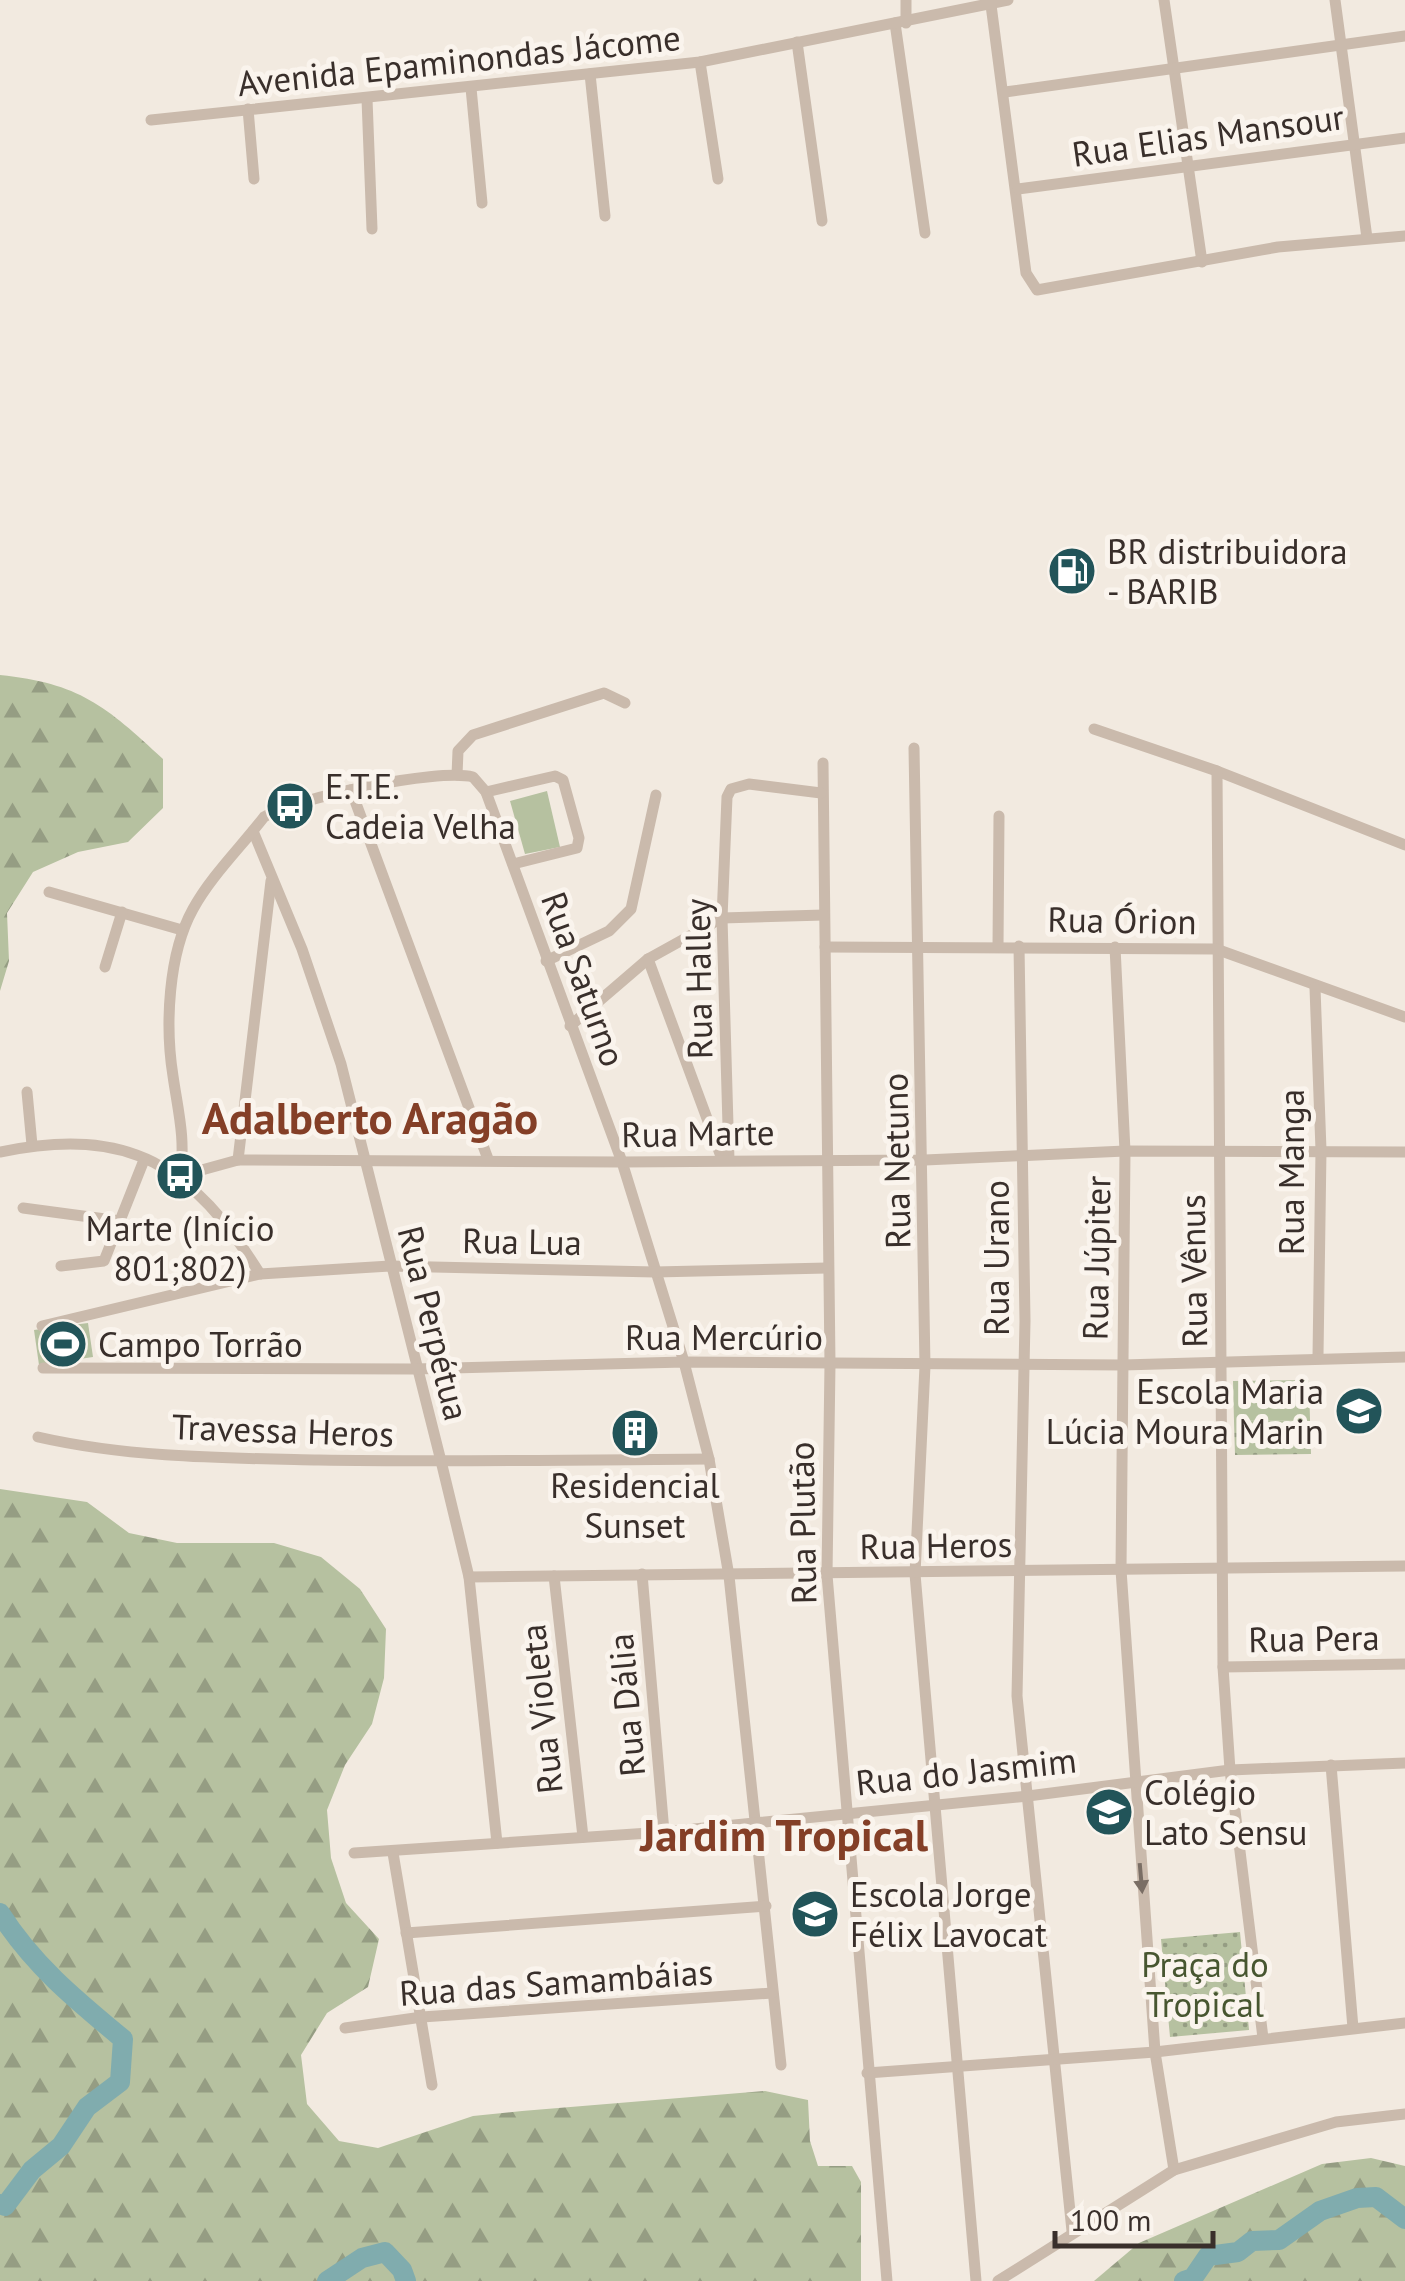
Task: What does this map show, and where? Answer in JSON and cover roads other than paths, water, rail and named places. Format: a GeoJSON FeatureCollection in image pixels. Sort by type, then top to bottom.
{"type":"FeatureCollection","features":[{"type":"Feature","properties":{"kind":"street"},"geometry":{"type":"LineString","coordinates":[[906,0],[901,23],[926,232]]}},
{"type":"Feature","properties":{"kind":"street","name":"Avenida Epaminondas Jácome"},"geometry":{"type":"LineString","coordinates":[[151,120],[700,62],[901,23],[961,6],[1008,0]]}},
{"type":"Feature","properties":{"kind":"street"},"geometry":{"type":"LineString","coordinates":[[1164,0],[1202,262]]}},
{"type":"Feature","properties":{"kind":"street"},"geometry":{"type":"LineString","coordinates":[[1335,0],[1367,238]]}},
{"type":"Feature","properties":{"kind":"street"},"geometry":{"type":"LineString","coordinates":[[991,5],[1026,272],[1037,290],[1278,247],[1405,236]]}},
{"type":"Feature","properties":{"kind":"street"},"geometry":{"type":"LineString","coordinates":[[1005,92],[1175,65],[1405,36]]}},
{"type":"Feature","properties":{"kind":"street"},"geometry":{"type":"LineString","coordinates":[[797,42],[822,220]]}},
{"type":"Feature","properties":{"kind":"street"},"geometry":{"type":"LineString","coordinates":[[700,62],[718,179]]}},
{"type":"Feature","properties":{"kind":"street"},"geometry":{"type":"LineString","coordinates":[[590,74],[605,216]]}},
{"type":"Feature","properties":{"kind":"street"},"geometry":{"type":"LineString","coordinates":[[471,88],[482,203]]}},
{"type":"Feature","properties":{"kind":"street"},"geometry":{"type":"LineString","coordinates":[[367,99],[372,230]]}},
{"type":"Feature","properties":{"kind":"street"},"geometry":{"type":"LineString","coordinates":[[248,110],[254,178]]}},
{"type":"Feature","properties":{"kind":"street","name":"Rua Elias Mansour"},"geometry":{"type":"LineString","coordinates":[[1018,189],[1405,138]]}},
{"type":"Feature","properties":{"kind":"street"},"geometry":{"type":"LineString","coordinates":[[180,1176],[184,1141],[172,1074],[171,1025],[182,930],[205,891],[253,831],[275,810],[351,790],[458,775],[458,751],[473,735],[604,692],[626,702]]}},
{"type":"Feature","properties":{"kind":"street"},"geometry":{"type":"LineString","coordinates":[[1094,729],[1217,771],[1405,845]]}},
{"type":"Feature","properties":{"kind":"street","name":"Rua Netuno"},"geometry":{"type":"LineString","coordinates":[[914,748],[925,1160],[925,1366],[915,1574],[976,2281]]}},
{"type":"Feature","properties":{"kind":"street","name":"Rua Plutão"},"geometry":{"type":"LineString","coordinates":[[823,763],[830,1364],[827,1575],[887,2281]]}},
{"type":"Feature","properties":{"kind":"street","name":"Rua Vênus"},"geometry":{"type":"LineString","coordinates":[[1217,771],[1224,1667],[1230,1770],[1263,2038]]}},
{"type":"Feature","properties":{"kind":"street","name":"Rua Saturno"},"geometry":{"type":"LineString","coordinates":[[458,775],[473,777],[486,792],[622,1162],[684,1362],[708,1458],[728,1576],[781,2066]]}},
{"type":"Feature","properties":{"kind":"street","name":"Rua Saturno"},"geometry":{"type":"LineString","coordinates":[[486,792],[555,776],[562,778],[579,838],[576,848],[513,864]]}},
{"type":"Feature","properties":{"kind":"street","name":"Rua Halley"},"geometry":{"type":"LineString","coordinates":[[726,1160],[722,918],[727,797],[731,789],[749,784],[821,792]]}},
{"type":"Feature","properties":{"kind":"street"},"geometry":{"type":"LineString","coordinates":[[351,790],[488,1159]]}},
{"type":"Feature","properties":{"kind":"street"},"geometry":{"type":"LineString","coordinates":[[546,961],[609,931],[631,909],[656,795]]}},
{"type":"Feature","properties":{"kind":"street"},"geometry":{"type":"LineString","coordinates":[[998,947],[999,816]]}},
{"type":"Feature","properties":{"kind":"street","name":"Rua Perpétua"},"geometry":{"type":"LineString","coordinates":[[253,831],[325,1016],[364,1158],[414,1368],[442,1462],[469,1577],[498,1843]]}},
{"type":"Feature","properties":{"kind":"street"},"geometry":{"type":"LineString","coordinates":[[238,1160],[271,881]]}},
{"type":"Feature","properties":{"kind":"street"},"geometry":{"type":"LineString","coordinates":[[49,892],[182,930]]}},
{"type":"Feature","properties":{"kind":"street"},"geometry":{"type":"LineString","coordinates":[[105,967],[122,912]]}},
{"type":"Feature","properties":{"kind":"street"},"geometry":{"type":"LineString","coordinates":[[570,1026],[648,959],[722,918],[824,914]]}},
{"type":"Feature","properties":{"kind":"street","name":"Rua Urano"},"geometry":{"type":"LineString","coordinates":[[1020,946],[1024,1364],[1016,1696],[1072,2231]]}},
{"type":"Feature","properties":{"kind":"street","name":"Rua Órion"},"geometry":{"type":"LineString","coordinates":[[825,947],[1216,949],[1405,1017]]}},
{"type":"Feature","properties":{"kind":"street","name":"Rua Júpiter"},"geometry":{"type":"LineString","coordinates":[[1115,947],[1124,1151],[1122,1570],[1133,1780],[1155,2052],[1174,2170]]}},
{"type":"Feature","properties":{"kind":"street"},"geometry":{"type":"LineString","coordinates":[[648,959],[726,1160]]}},
{"type":"Feature","properties":{"kind":"street","name":"Rua Manga"},"geometry":{"type":"LineString","coordinates":[[1316,988],[1322,1150],[1318,1356]]}},
{"type":"Feature","properties":{"kind":"street"},"geometry":{"type":"LineString","coordinates":[[27,1092],[32,1145]]}},
{"type":"Feature","properties":{"kind":"street"},"geometry":{"type":"LineString","coordinates":[[0,1152],[32,1145],[83,1142],[144,1160],[180,1176],[224,1218],[260,1274]]}},
{"type":"Feature","properties":{"kind":"street","name":"Rua Marte"},"geometry":{"type":"LineString","coordinates":[[180,1176],[238,1160],[925,1160],[1124,1151],[1405,1152]]}},
{"type":"Feature","properties":{"kind":"street"},"geometry":{"type":"LineString","coordinates":[[61,1266],[104,1261],[144,1160]]}},
{"type":"Feature","properties":{"kind":"street"},"geometry":{"type":"LineString","coordinates":[[23,1208],[120,1221]]}},
{"type":"Feature","properties":{"kind":"street","name":"Rua Lua"},"geometry":{"type":"LineString","coordinates":[[42,1326],[260,1274],[390,1266],[656,1272],[827,1268]]}},
{"type":"Feature","properties":{"kind":"street","name":"Rua Mercúrio"},"geometry":{"type":"LineString","coordinates":[[43,1368],[414,1368],[684,1362],[1122,1365],[1318,1356],[1405,1357]]}},
{"type":"Feature","properties":{"kind":"street","name":"Travessa Heros"},"geometry":{"type":"LineString","coordinates":[[38,1437],[117,1453],[442,1462],[708,1458]]}},
{"type":"Feature","properties":{"kind":"street","name":"Rua Heros"},"geometry":{"type":"LineString","coordinates":[[469,1577],[1405,1566]]}},
{"type":"Feature","properties":{"kind":"street","name":"Rua Dália"},"geometry":{"type":"LineString","coordinates":[[642,1574],[664,1832]]}},
{"type":"Feature","properties":{"kind":"street","name":"Rua Violeta"},"geometry":{"type":"LineString","coordinates":[[554,1576],[582,1837]]}},
{"type":"Feature","properties":{"kind":"street","name":"Rua Pera"},"geometry":{"type":"LineString","coordinates":[[1224,1667],[1405,1664]]}},
{"type":"Feature","properties":{"kind":"street","name":"Rua do Jasmim"},"geometry":{"type":"LineString","coordinates":[[354,1854],[664,1832],[1028,1796],[1230,1770],[1405,1763]]}},
{"type":"Feature","properties":{"kind":"street"},"geometry":{"type":"LineString","coordinates":[[1331,1765],[1353,2028]]}},
{"type":"Feature","properties":{"kind":"street"},"geometry":{"type":"LineString","coordinates":[[393,1854],[432,2085]]}},
{"type":"Feature","properties":{"kind":"street"},"geometry":{"type":"LineString","coordinates":[[406,1933],[766,1906]]}},
{"type":"Feature","properties":{"kind":"street","name":"Rua das Samambáias"},"geometry":{"type":"LineString","coordinates":[[345,2028],[422,2018],[772,1992]]}},
{"type":"Feature","properties":{"kind":"street"},"geometry":{"type":"LineString","coordinates":[[868,2074],[1053,2056],[1155,2052],[1405,2023]]}},
{"type":"Feature","properties":{"kind":"street"},"geometry":{"type":"LineString","coordinates":[[998,2281],[1174,2170],[1336,2122],[1405,2114]]}},
{"type":"Feature","properties":{"kind":"waterway"},"geometry":{"type":"LineString","coordinates":[[0,1913],[41,1965],[123,2039],[120,2082],[87,2107],[61,2146],[32,2170],[5,2206],[0,2204]]}},
{"type":"Feature","properties":{"kind":"waterway"},"geometry":{"type":"LineString","coordinates":[[1184,2281],[1193,2278],[1208,2256],[1238,2252],[1252,2241],[1279,2240],[1320,2211],[1357,2198],[1376,2197],[1405,2219]]}},
{"type":"Feature","properties":{"kind":"waterway"},"geometry":{"type":"LineString","coordinates":[[327,2281],[362,2258],[385,2252],[402,2270],[406,2281]]}},
{"type":"Feature","properties":{"kind":"place","name":"BR distribuidora - BARIB"},"geometry":{"type":"Point","coordinates":[1072,571]}},
{"type":"Feature","properties":{"kind":"place","name":"E.T.E. Cadeia Velha"},"geometry":{"type":"Point","coordinates":[290,806]}},
{"type":"Feature","properties":{"kind":"place","name":"Marte (Início 801;802)"},"geometry":{"type":"Point","coordinates":[180,1176]}},
{"type":"Feature","properties":{"kind":"place","name":"Campo Torrão"},"geometry":{"type":"Point","coordinates":[63,1344]}},
{"type":"Feature","properties":{"kind":"place","name":"Escola Maria Lúcia Moura Marin"},"geometry":{"type":"Point","coordinates":[1359,1411]}},
{"type":"Feature","properties":{"kind":"place","name":"Residencial Sunset"},"geometry":{"type":"Point","coordinates":[635,1433]}},
{"type":"Feature","properties":{"kind":"place","name":"Colégio Lato Sensu"},"geometry":{"type":"Point","coordinates":[1109,1812]}},
{"type":"Feature","properties":{"kind":"place","name":"Escola Jorge Félix Lavocat"},"geometry":{"type":"Point","coordinates":[815,1914]}},
{"type":"Feature","properties":{"kind":"district","name":"Adalberto Aragão"},"geometry":{"type":"Point","coordinates":[370,1117]}},
{"type":"Feature","properties":{"kind":"district","name":"Jardim Tropical"},"geometry":{"type":"Point","coordinates":[784,1834]}},
{"type":"Feature","properties":{"kind":"park label","name":"Praça do Tropical"},"geometry":{"type":"Point","coordinates":[1205,1984]}}]}
